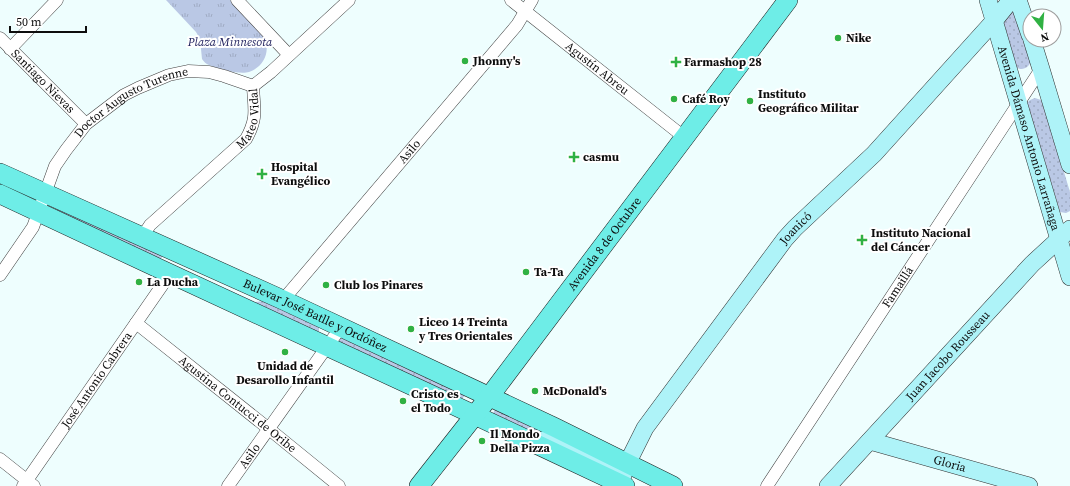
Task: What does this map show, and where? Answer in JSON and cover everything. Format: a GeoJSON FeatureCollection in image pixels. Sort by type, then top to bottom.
{"type":"FeatureCollection","features":[{"type":"Feature","properties":{"kind":"main road","name":"Avenida 8 de Octubre"},"geometry":{"type":"LineString","coordinates":[[420,486],[489,397],[788,0]]}},
{"type":"Feature","properties":{"kind":"main road","name":"Bulevar José Batlle y Ordóñez"},"geometry":{"type":"LineString","coordinates":[[0,173],[340,327],[554,427],[673,486]]}},
{"type":"Feature","properties":{"kind":"main road","name":"Bulevar José Batlle y Ordóñez"},"geometry":{"type":"LineString","coordinates":[[0,194],[531,441],[621,485]]}},
{"type":"Feature","properties":{"kind":"main road"},"geometry":{"type":"LineString","coordinates":[[170,274],[175,268],[180,266],[249,295],[279,299]]}},
{"type":"Feature","properties":{"kind":"street"},"geometry":{"type":"LineString","coordinates":[[10,49],[57,0]]}},
{"type":"Feature","properties":{"kind":"street"},"geometry":{"type":"LineString","coordinates":[[238,0],[289,55]]}},
{"type":"Feature","properties":{"kind":"street","name":"Mateo Vidal"},"geometry":{"type":"LineString","coordinates":[[142,237],[150,224],[246,139],[252,129],[255,117],[252,86],[271,72],[349,0]]}},
{"type":"Feature","properties":{"kind":"street","name":"Agustín Abreu"},"geometry":{"type":"LineString","coordinates":[[511,0],[684,137]]}},
{"type":"Feature","properties":{"kind":"street","name":"Asilo"},"geometry":{"type":"LineString","coordinates":[[279,299],[517,25],[532,0]]}},
{"type":"Feature","properties":{"kind":"street","name":"Avenida Dámaso Antonio Larrañaga"},"geometry":{"type":"LineString","coordinates":[[988,0],[1019,102],[1065,234],[1070,276]]}},
{"type":"Feature","properties":{"kind":"street","name":"Joanicó"},"geometry":{"type":"LineString","coordinates":[[621,485],[627,464],[645,428],[785,239],[874,154],[994,21],[1011,0]]}},
{"type":"Feature","properties":{"kind":"street"},"geometry":{"type":"LineString","coordinates":[[1018,0],[1022,12]]}},
{"type":"Feature","properties":{"kind":"street","name":"Santiago Nievas"},"geometry":{"type":"LineString","coordinates":[[0,38],[86,124]]}},
{"type":"Feature","properties":{"kind":"street"},"geometry":{"type":"LineString","coordinates":[[1034,48],[1070,165]]}},
{"type":"Feature","properties":{"kind":"street","name":"Famaillá"},"geometry":{"type":"LineString","coordinates":[[766,486],[1041,69]]}},
{"type":"Feature","properties":{"kind":"street","name":"Doctor Augusto Turenne"},"geometry":{"type":"LineString","coordinates":[[0,275],[33,227],[55,166],[66,150],[86,124],[124,95],[143,85],[169,75],[188,71],[209,72],[252,86]]}},
{"type":"Feature","properties":{"kind":"street","name":"Juan Jacobo Rousseau"},"geometry":{"type":"LineString","coordinates":[[828,486],[1032,264],[1065,234]]}},
{"type":"Feature","properties":{"kind":"street","name":"José Antonio Cabrera"},"geometry":{"type":"LineString","coordinates":[[28,484],[170,274]]}},
{"type":"Feature","properties":{"kind":"street","name":"Agustina Contucci de Oribe"},"geometry":{"type":"LineString","coordinates":[[136,323],[339,486]]}},
{"type":"Feature","properties":{"kind":"street","name":"Asilo"},"geometry":{"type":"LineString","coordinates":[[228,486],[340,327]]}},
{"type":"Feature","properties":{"kind":"street","name":"Bulevar José Batlle y Ordóñez"},"geometry":{"type":"LineString","coordinates":[[531,441],[548,440],[612,468],[621,468],[627,464]]}},
{"type":"Feature","properties":{"kind":"street","name":"Gloria"},"geometry":{"type":"LineString","coordinates":[[870,441],[1029,486]]}},
{"type":"Feature","properties":{"kind":"street"},"geometry":{"type":"LineString","coordinates":[[0,459],[28,484]]}},
{"type":"Feature","properties":{"kind":"green space","name":"Plaza Minnesota"},"geometry":{"type":"Polygon","coordinates":[[[166,0],[230,0],[264,37],[267,48],[265,58],[254,70],[245,73],[229,71],[207,64],[202,59],[200,39],[196,32],[166,0]]]}},
{"type":"Feature","properties":{"kind":"green space"},"geometry":{"type":"Polygon","coordinates":[[[1011,12],[1014,12],[1022,35],[1022,48],[1026,48],[1031,61],[1028,66],[1022,69],[1015,66],[1003,29],[1003,20],[1011,12]]]}},
{"type":"Feature","properties":{"kind":"green space"},"geometry":{"type":"Polygon","coordinates":[[[1035,98],[1043,102],[1070,192],[1070,211],[1066,213],[1060,212],[1027,103],[1035,98]]]}},
{"type":"Feature","properties":{"kind":"green space"},"geometry":{"type":"Polygon","coordinates":[[[58,208],[163,255],[160,260],[56,210],[58,208]]]}},
{"type":"Feature","properties":{"kind":"green space"},"geometry":{"type":"Polygon","coordinates":[[[186,271],[255,302],[264,301],[318,326],[319,331],[317,332],[186,271]]]}},
{"type":"Feature","properties":{"kind":"green space"},"geometry":{"type":"Polygon","coordinates":[[[340,336],[465,396],[461,399],[338,341],[340,336]]]}},
{"type":"Feature","properties":{"kind":"green space"},"geometry":{"type":"Polygon","coordinates":[[[496,408],[564,440],[539,436],[493,414],[496,408]]]}},
{"type":"Feature","properties":{"kind":"place","name":"Nike"},"geometry":{"type":"Point","coordinates":[838,38]}},
{"type":"Feature","properties":{"kind":"place","name":"Jhonny's"},"geometry":{"type":"Point","coordinates":[465,61]}},
{"type":"Feature","properties":{"kind":"place","name":"Farmashop 28"},"geometry":{"type":"Point","coordinates":[676,62]}},
{"type":"Feature","properties":{"kind":"place","name":"Café Roy"},"geometry":{"type":"Point","coordinates":[674,99]}},
{"type":"Feature","properties":{"kind":"place","name":"Instituto Geográfico Militar"},"geometry":{"type":"Point","coordinates":[750,101]}},
{"type":"Feature","properties":{"kind":"place","name":"casmu"},"geometry":{"type":"Point","coordinates":[574,157]}},
{"type":"Feature","properties":{"kind":"place","name":"Hospital Evangélico"},"geometry":{"type":"Point","coordinates":[262,174]}},
{"type":"Feature","properties":{"kind":"place","name":"Instituto Nacional del Cáncer"},"geometry":{"type":"Point","coordinates":[862,240]}},
{"type":"Feature","properties":{"kind":"place","name":"Ta-Ta"},"geometry":{"type":"Point","coordinates":[526,272]}},
{"type":"Feature","properties":{"kind":"place","name":"La Ducha"},"geometry":{"type":"Point","coordinates":[139,282]}},
{"type":"Feature","properties":{"kind":"place","name":"Club los Pinares"},"geometry":{"type":"Point","coordinates":[326,285]}},
{"type":"Feature","properties":{"kind":"place","name":"Liceo 14 Treinta y Tres Orientales"},"geometry":{"type":"Point","coordinates":[411,329]}},
{"type":"Feature","properties":{"kind":"place","name":"Unidad de Desarollo Infantil"},"geometry":{"type":"Point","coordinates":[285,352]}},
{"type":"Feature","properties":{"kind":"place","name":"McDonald's"},"geometry":{"type":"Point","coordinates":[535,391]}},
{"type":"Feature","properties":{"kind":"place","name":"Cristo es el Todo"},"geometry":{"type":"Point","coordinates":[403,401]}},
{"type":"Feature","properties":{"kind":"place","name":"Il Mondo Della Pizza"},"geometry":{"type":"Point","coordinates":[482,441]}}]}
